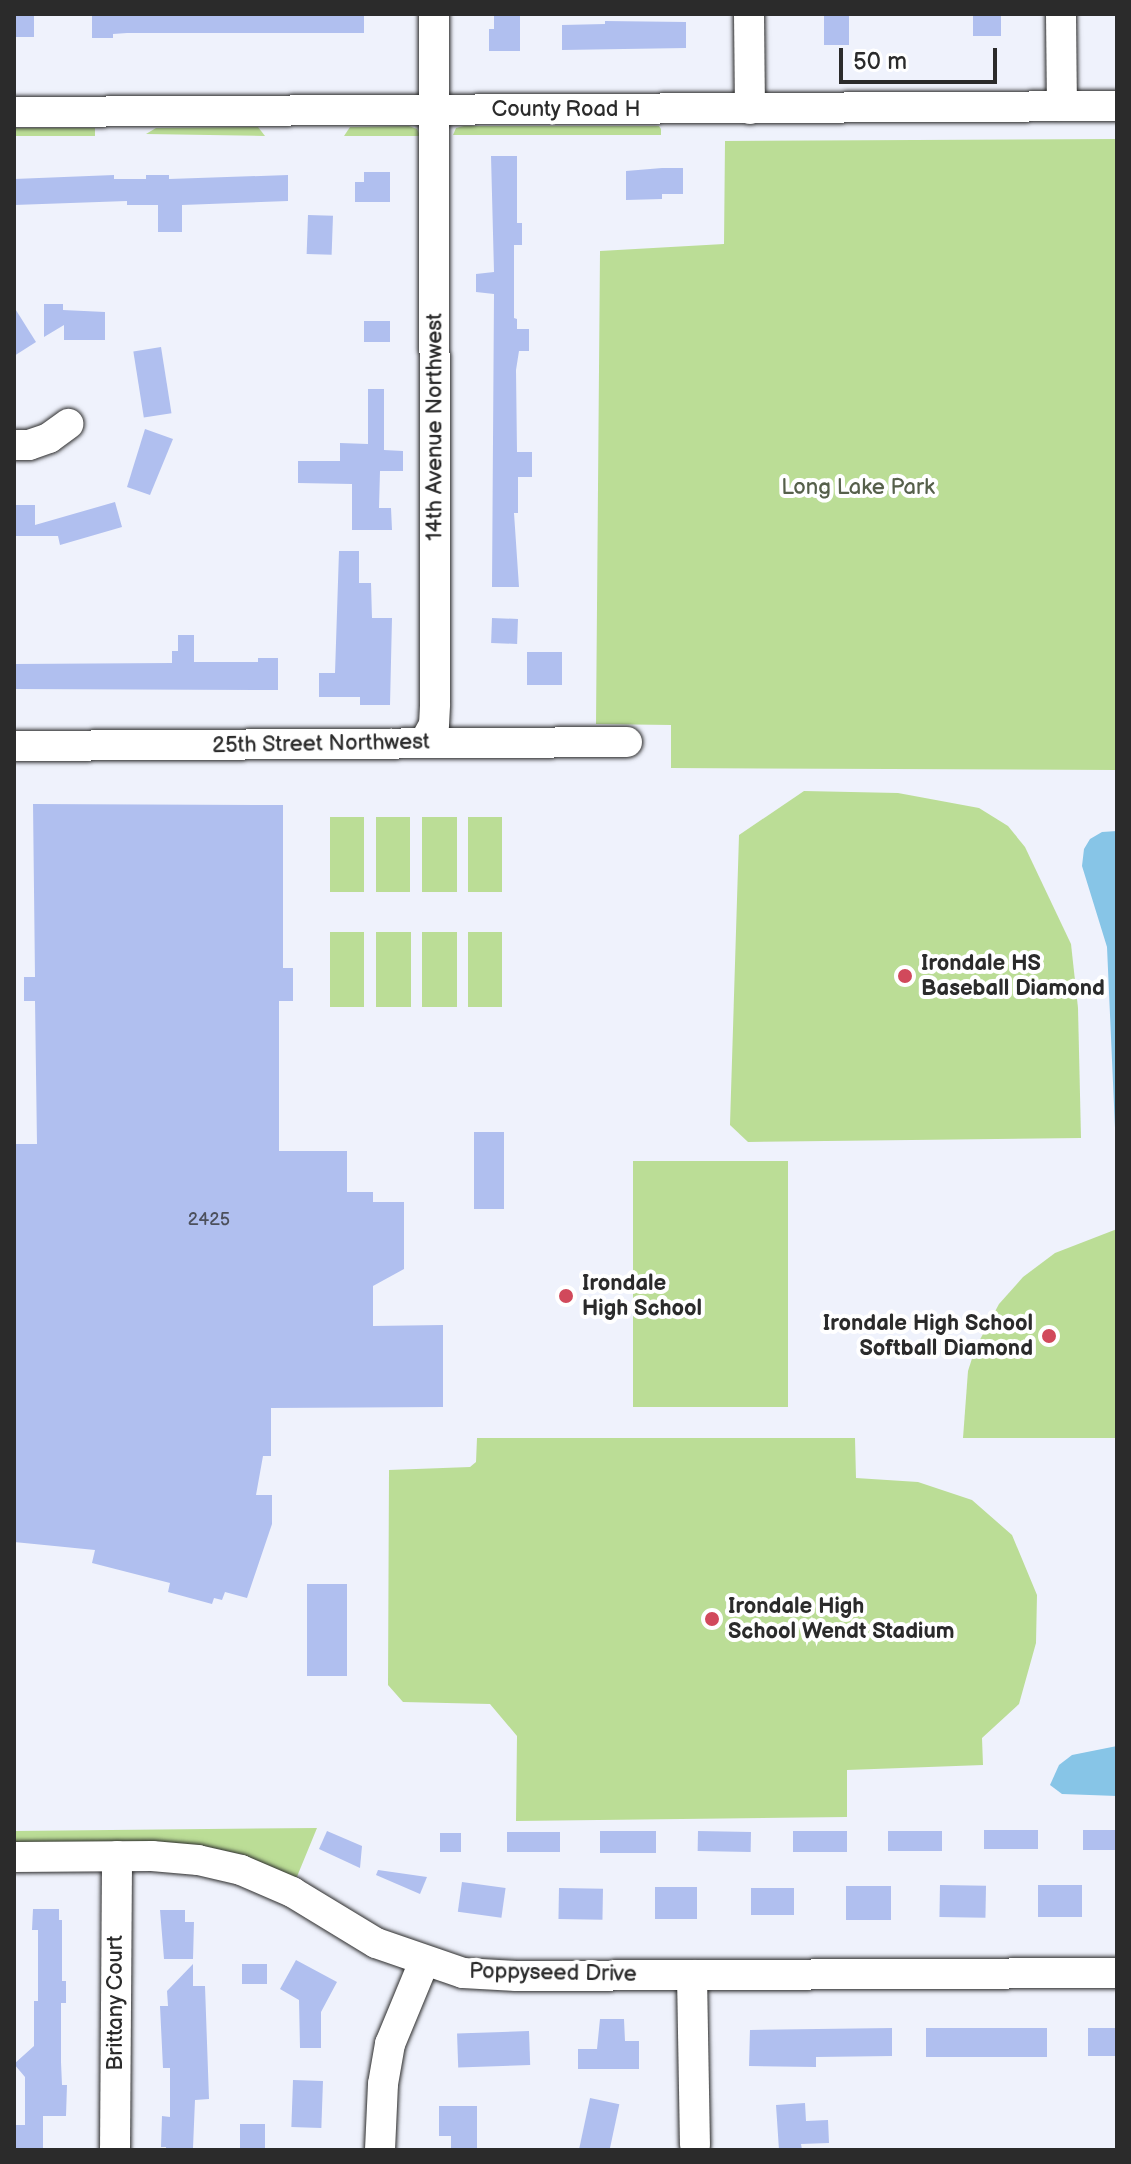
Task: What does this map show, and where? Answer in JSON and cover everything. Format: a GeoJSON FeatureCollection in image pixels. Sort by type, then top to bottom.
{"type":"FeatureCollection","features":[{"type":"Feature","properties":{"kind":"street","name":"14th Avenue Northwest"},"geometry":{"type":"LineString","coordinates":[[425,741],[434,725],[435,704],[434,14]]}},
{"type":"Feature","properties":{"kind":"street"},"geometry":{"type":"LineString","coordinates":[[749,14],[750,109]]}},
{"type":"Feature","properties":{"kind":"street"},"geometry":{"type":"LineString","coordinates":[[1061,14],[1062,106]]}},
{"type":"Feature","properties":{"kind":"street","name":"County Road H"},"geometry":{"type":"LineString","coordinates":[[14,112],[1117,106]]}},
{"type":"Feature","properties":{"kind":"street"},"geometry":{"type":"LineString","coordinates":[[14,445],[29,445],[49,438],[68,424]]}},
{"type":"Feature","properties":{"kind":"street","name":"25th Street Northwest"},"geometry":{"type":"LineString","coordinates":[[14,746],[406,746],[425,741],[627,742]]}},
{"type":"Feature","properties":{"kind":"street","name":"Poppyseed Drive"},"geometry":{"type":"LineString","coordinates":[[14,1857],[117,1856],[198,1860],[241,1870],[292,1892],[376,1943],[463,1973],[1117,1973]]}},
{"type":"Feature","properties":{"kind":"street","name":"Brittany Court"},"geometry":{"type":"LineString","coordinates":[[115,2150],[117,1856]]}},
{"type":"Feature","properties":{"kind":"street"},"geometry":{"type":"LineString","coordinates":[[380,2150],[383,2084],[390,2044],[424,1962]]}},
{"type":"Feature","properties":{"kind":"street"},"geometry":{"type":"LineString","coordinates":[[692,1975],[695,2145]]}},
{"type":"Feature","properties":{"kind":"green space"},"geometry":{"type":"Polygon","coordinates":[[[409,126],[417,129],[420,136],[344,136],[350,127],[409,126]]]}},
{"type":"Feature","properties":{"kind":"green space"},"geometry":{"type":"Polygon","coordinates":[[[659,126],[661,135],[453,135],[456,128],[659,126]]]}},
{"type":"Feature","properties":{"kind":"green space"},"geometry":{"type":"Polygon","coordinates":[[[258,127],[265,136],[146,134],[156,128],[258,127]]]}},
{"type":"Feature","properties":{"kind":"green space"},"geometry":{"type":"Polygon","coordinates":[[[14,128],[95,128],[95,136],[14,136],[14,128]]]}},
{"type":"Feature","properties":{"kind":"green space","name":"Long Lake Park"},"geometry":{"type":"Polygon","coordinates":[[[1117,139],[1117,770],[671,768],[671,725],[596,724],[600,251],[724,244],[725,141],[1117,139]]]}},
{"type":"Feature","properties":{"kind":"green space","name":"Irondale HS Baseball Diamond"},"geometry":{"type":"Polygon","coordinates":[[[804,791],[898,793],[979,808],[1008,826],[1025,847],[1071,944],[1078,1008],[1081,1138],[748,1142],[730,1125],[739,835],[804,791]]]}},
{"type":"Feature","properties":{"kind":"green space"},"geometry":{"type":"Polygon","coordinates":[[[330,817],[364,817],[364,892],[330,892],[330,817]]]}},
{"type":"Feature","properties":{"kind":"green space"},"geometry":{"type":"Polygon","coordinates":[[[376,817],[410,817],[410,892],[376,892],[376,817]]]}},
{"type":"Feature","properties":{"kind":"green space"},"geometry":{"type":"Polygon","coordinates":[[[422,817],[457,817],[457,892],[422,892],[422,817]]]}},
{"type":"Feature","properties":{"kind":"green space"},"geometry":{"type":"Polygon","coordinates":[[[468,817],[502,817],[502,892],[468,892],[468,817]]]}},
{"type":"Feature","properties":{"kind":"green space"},"geometry":{"type":"Polygon","coordinates":[[[330,932],[364,932],[364,1007],[330,1007],[330,932]]]}},
{"type":"Feature","properties":{"kind":"green space"},"geometry":{"type":"Polygon","coordinates":[[[376,932],[411,932],[411,1007],[376,1007],[376,932]]]}},
{"type":"Feature","properties":{"kind":"green space"},"geometry":{"type":"Polygon","coordinates":[[[422,932],[457,932],[457,1007],[422,1007],[422,932]]]}},
{"type":"Feature","properties":{"kind":"green space"},"geometry":{"type":"Polygon","coordinates":[[[468,932],[502,932],[502,1007],[468,1007],[468,932]]]}},
{"type":"Feature","properties":{"kind":"green space"},"geometry":{"type":"Polygon","coordinates":[[[633,1161],[788,1161],[788,1407],[633,1407],[633,1161]]]}},
{"type":"Feature","properties":{"kind":"green space","name":"Irondale High School Softball Diamond"},"geometry":{"type":"Polygon","coordinates":[[[1117,1229],[1117,1438],[963,1438],[968,1371],[975,1349],[999,1304],[1023,1277],[1055,1253],[1117,1229]]]}},
{"type":"Feature","properties":{"kind":"green space","name":"Irondale High School Wendt Stadium"},"geometry":{"type":"Polygon","coordinates":[[[477,1438],[855,1438],[856,1478],[918,1482],[972,1500],[1012,1535],[1037,1595],[1036,1643],[1019,1704],[982,1738],[983,1765],[847,1770],[847,1817],[516,1821],[517,1736],[490,1704],[403,1702],[388,1685],[389,1470],[470,1467],[476,1462],[477,1438]]]}},
{"type":"Feature","properties":{"kind":"green space"},"geometry":{"type":"Polygon","coordinates":[[[317,1828],[296,1879],[244,1855],[199,1845],[14,1842],[14,1831],[317,1828]]]}},
{"type":"Feature","properties":{"kind":"water"},"geometry":{"type":"Polygon","coordinates":[[[1117,831],[1117,1173],[1107,947],[1082,866],[1084,849],[1090,839],[1102,832],[1117,831]]]}},
{"type":"Feature","properties":{"kind":"water"},"geometry":{"type":"Polygon","coordinates":[[[1117,1746],[1117,1796],[1062,1794],[1050,1785],[1059,1765],[1072,1755],[1117,1746]]]}},
{"type":"Feature","properties":{"kind":"building"},"geometry":{"type":"Polygon","coordinates":[[[14,14],[34,14],[34,37],[14,37],[14,14]]]}},
{"type":"Feature","properties":{"kind":"building"},"geometry":{"type":"Polygon","coordinates":[[[92,14],[364,14],[364,33],[127,33],[113,34],[113,38],[92,38],[92,14]]]}},
{"type":"Feature","properties":{"kind":"building"},"geometry":{"type":"Polygon","coordinates":[[[494,14],[520,14],[520,51],[489,51],[489,29],[494,29],[494,14]]]}},
{"type":"Feature","properties":{"kind":"building"},"geometry":{"type":"Polygon","coordinates":[[[824,14],[849,14],[849,45],[824,45],[824,14]]]}},
{"type":"Feature","properties":{"kind":"building"},"geometry":{"type":"Polygon","coordinates":[[[973,14],[1001,14],[1001,36],[973,36],[973,14]]]}},
{"type":"Feature","properties":{"kind":"building"},"geometry":{"type":"Polygon","coordinates":[[[605,21],[686,22],[686,48],[562,50],[562,25],[605,24],[605,21]]]}},
{"type":"Feature","properties":{"kind":"building"},"geometry":{"type":"Polygon","coordinates":[[[491,156],[517,156],[517,223],[522,223],[522,245],[514,245],[514,318],[517,319],[517,329],[529,329],[529,351],[519,351],[516,370],[517,452],[532,452],[532,477],[518,477],[518,513],[514,513],[519,587],[492,587],[494,294],[476,292],[476,274],[494,272],[491,156]]]}},
{"type":"Feature","properties":{"kind":"building"},"geometry":{"type":"Polygon","coordinates":[[[683,168],[683,194],[662,194],[662,199],[626,200],[626,171],[683,168]]]}},
{"type":"Feature","properties":{"kind":"building"},"geometry":{"type":"Polygon","coordinates":[[[364,172],[390,172],[390,202],[355,202],[355,182],[364,182],[364,172]]]}},
{"type":"Feature","properties":{"kind":"building"},"geometry":{"type":"Polygon","coordinates":[[[114,175],[114,179],[146,179],[146,175],[169,175],[169,179],[288,175],[288,201],[182,205],[182,232],[158,232],[158,205],[127,205],[127,201],[14,205],[14,179],[114,175]]]}},
{"type":"Feature","properties":{"kind":"building"},"geometry":{"type":"Polygon","coordinates":[[[308,215],[333,216],[332,255],[307,254],[308,215]]]}},
{"type":"Feature","properties":{"kind":"building"},"geometry":{"type":"Polygon","coordinates":[[[44,304],[63,304],[63,310],[105,312],[105,340],[64,340],[64,325],[44,337],[44,304]]]}},
{"type":"Feature","properties":{"kind":"building"},"geometry":{"type":"Polygon","coordinates":[[[14,307],[36,342],[14,356],[14,307]]]}},
{"type":"Feature","properties":{"kind":"building"},"geometry":{"type":"Polygon","coordinates":[[[364,321],[390,321],[390,342],[364,342],[364,321]]]}},
{"type":"Feature","properties":{"kind":"building"},"geometry":{"type":"Polygon","coordinates":[[[161,347],[171,413],[144,418],[133,351],[161,347]]]}},
{"type":"Feature","properties":{"kind":"building"},"geometry":{"type":"Polygon","coordinates":[[[368,389],[384,389],[384,450],[403,451],[403,471],[380,471],[379,508],[391,508],[392,530],[352,530],[352,484],[298,483],[298,461],[340,461],[340,443],[368,444],[368,389]]]}},
{"type":"Feature","properties":{"kind":"building"},"geometry":{"type":"Polygon","coordinates":[[[145,429],[173,439],[150,495],[127,487],[145,429]]]}},
{"type":"Feature","properties":{"kind":"building"},"geometry":{"type":"Polygon","coordinates":[[[115,502],[122,527],[60,545],[58,536],[14,536],[15,505],[35,505],[35,525],[115,502]]]}},
{"type":"Feature","properties":{"kind":"building"},"geometry":{"type":"Polygon","coordinates":[[[339,551],[359,551],[359,583],[371,583],[372,618],[392,618],[390,705],[360,705],[360,697],[319,697],[319,673],[335,673],[339,551]]]}},
{"type":"Feature","properties":{"kind":"building"},"geometry":{"type":"Polygon","coordinates":[[[492,618],[518,619],[517,644],[491,643],[492,618]]]}},
{"type":"Feature","properties":{"kind":"building"},"geometry":{"type":"Polygon","coordinates":[[[178,635],[194,635],[194,662],[258,662],[258,658],[278,658],[278,690],[14,689],[14,664],[172,663],[172,651],[178,651],[178,635]]]}},
{"type":"Feature","properties":{"kind":"building"},"geometry":{"type":"Polygon","coordinates":[[[527,652],[562,652],[562,685],[527,685],[527,652]]]}},
{"type":"Feature","properties":{"kind":"building"},"geometry":{"type":"Polygon","coordinates":[[[33,804],[283,805],[283,968],[293,968],[293,1001],[279,1001],[279,1151],[347,1151],[347,1192],[373,1192],[373,1202],[404,1202],[404,1269],[373,1286],[373,1326],[443,1325],[443,1407],[271,1408],[271,1456],[263,1456],[256,1495],[272,1495],[272,1524],[247,1598],[225,1592],[222,1600],[214,1598],[212,1604],[168,1592],[170,1583],[92,1563],[95,1550],[14,1542],[14,1144],[37,1144],[35,1001],[24,1001],[24,977],[35,977],[33,804]]]}},
{"type":"Feature","properties":{"kind":"building"},"geometry":{"type":"Polygon","coordinates":[[[474,1132],[504,1132],[504,1209],[474,1209],[474,1132]]]}},
{"type":"Feature","properties":{"kind":"building"},"geometry":{"type":"Polygon","coordinates":[[[307,1584],[347,1584],[347,1676],[307,1676],[307,1584]]]}},
{"type":"Feature","properties":{"kind":"building"},"geometry":{"type":"Polygon","coordinates":[[[984,1830],[1038,1830],[1038,1849],[984,1849],[984,1830]]]}},
{"type":"Feature","properties":{"kind":"building"},"geometry":{"type":"Polygon","coordinates":[[[1083,1830],[1117,1830],[1117,1850],[1083,1850],[1083,1830]]]}},
{"type":"Feature","properties":{"kind":"building"},"geometry":{"type":"Polygon","coordinates":[[[327,1831],[362,1846],[360,1868],[319,1849],[327,1831]]]}},
{"type":"Feature","properties":{"kind":"building"},"geometry":{"type":"Polygon","coordinates":[[[600,1831],[656,1831],[656,1853],[600,1853],[600,1831]]]}},
{"type":"Feature","properties":{"kind":"building"},"geometry":{"type":"Polygon","coordinates":[[[698,1831],[751,1832],[751,1852],[698,1851],[698,1831]]]}},
{"type":"Feature","properties":{"kind":"building"},"geometry":{"type":"Polygon","coordinates":[[[793,1831],[847,1831],[847,1852],[793,1852],[793,1831]]]}},
{"type":"Feature","properties":{"kind":"building"},"geometry":{"type":"Polygon","coordinates":[[[888,1831],[942,1831],[942,1851],[888,1851],[888,1831]]]}},
{"type":"Feature","properties":{"kind":"building"},"geometry":{"type":"Polygon","coordinates":[[[507,1832],[560,1832],[560,1852],[507,1852],[507,1832]]]}},
{"type":"Feature","properties":{"kind":"building"},"geometry":{"type":"Polygon","coordinates":[[[440,1833],[461,1833],[461,1852],[440,1852],[440,1833]]]}},
{"type":"Feature","properties":{"kind":"building"},"geometry":{"type":"Polygon","coordinates":[[[378,1870],[427,1877],[420,1894],[376,1875],[378,1870]]]}},
{"type":"Feature","properties":{"kind":"building"},"geometry":{"type":"Polygon","coordinates":[[[462,1882],[506,1888],[501,1918],[458,1912],[462,1882]]]}},
{"type":"Feature","properties":{"kind":"building"},"geometry":{"type":"Polygon","coordinates":[[[940,1885],[986,1886],[985,1918],[939,1917],[940,1885]]]}},
{"type":"Feature","properties":{"kind":"building"},"geometry":{"type":"Polygon","coordinates":[[[1038,1885],[1082,1885],[1082,1917],[1038,1917],[1038,1885]]]}},
{"type":"Feature","properties":{"kind":"building"},"geometry":{"type":"Polygon","coordinates":[[[846,1886],[891,1886],[891,1920],[846,1920],[846,1886]]]}},
{"type":"Feature","properties":{"kind":"building"},"geometry":{"type":"Polygon","coordinates":[[[655,1887],[697,1887],[697,1919],[655,1919],[655,1887]]]}},
{"type":"Feature","properties":{"kind":"building"},"geometry":{"type":"Polygon","coordinates":[[[559,1888],[603,1889],[602,1920],[558,1919],[559,1888]]]}},
{"type":"Feature","properties":{"kind":"building"},"geometry":{"type":"Polygon","coordinates":[[[751,1888],[794,1888],[794,1915],[751,1915],[751,1888]]]}},
{"type":"Feature","properties":{"kind":"building"},"geometry":{"type":"Polygon","coordinates":[[[33,1909],[59,1909],[59,1920],[62,1920],[62,1981],[66,1981],[66,2003],[61,2003],[61,2062],[62,2085],[67,2085],[66,2116],[43,2116],[43,2150],[14,2150],[14,2125],[25,2125],[25,2077],[14,2064],[34,2046],[34,2001],[38,2001],[38,1930],[32,1930],[33,1909]]]}},
{"type":"Feature","properties":{"kind":"building"},"geometry":{"type":"Polygon","coordinates":[[[160,1910],[185,1910],[185,1922],[194,1922],[193,1959],[164,1959],[160,1910]]]}},
{"type":"Feature","properties":{"kind":"building"},"geometry":{"type":"Polygon","coordinates":[[[296,1960],[337,1982],[321,2012],[321,2048],[300,2048],[299,2000],[280,1989],[296,1960]]]}},
{"type":"Feature","properties":{"kind":"building"},"geometry":{"type":"Polygon","coordinates":[[[193,1964],[193,1986],[205,1986],[209,2099],[195,2100],[193,2148],[166,2150],[166,2147],[161,2147],[162,2116],[170,2117],[170,2068],[163,2068],[160,2006],[168,2006],[167,1991],[193,1964]]]}},
{"type":"Feature","properties":{"kind":"building"},"geometry":{"type":"Polygon","coordinates":[[[242,1964],[267,1964],[267,1984],[242,1984],[242,1964]]]}},
{"type":"Feature","properties":{"kind":"building"},"geometry":{"type":"Polygon","coordinates":[[[600,2019],[624,2019],[625,2041],[639,2041],[639,2069],[578,2069],[578,2049],[597,2049],[600,2019]]]}},
{"type":"Feature","properties":{"kind":"building"},"geometry":{"type":"Polygon","coordinates":[[[892,2028],[892,2056],[816,2057],[816,2067],[749,2066],[750,2030],[892,2028]]]}},
{"type":"Feature","properties":{"kind":"building"},"geometry":{"type":"Polygon","coordinates":[[[926,2028],[1047,2028],[1047,2057],[926,2057],[926,2028]]]}},
{"type":"Feature","properties":{"kind":"building"},"geometry":{"type":"Polygon","coordinates":[[[1088,2028],[1117,2028],[1117,2056],[1088,2056],[1088,2028]]]}},
{"type":"Feature","properties":{"kind":"building"},"geometry":{"type":"Polygon","coordinates":[[[529,2031],[530,2065],[458,2067],[457,2034],[529,2031]]]}},
{"type":"Feature","properties":{"kind":"building"},"geometry":{"type":"Polygon","coordinates":[[[293,2080],[323,2081],[321,2128],[291,2127],[293,2080]]]}},
{"type":"Feature","properties":{"kind":"building"},"geometry":{"type":"Polygon","coordinates":[[[590,2098],[619,2104],[610,2150],[579,2150],[590,2098]]]}},
{"type":"Feature","properties":{"kind":"building"},"geometry":{"type":"Polygon","coordinates":[[[805,2103],[806,2121],[828,2120],[829,2143],[801,2144],[802,2150],[779,2150],[776,2105],[805,2103]]]}},
{"type":"Feature","properties":{"kind":"building"},"geometry":{"type":"Polygon","coordinates":[[[439,2106],[477,2106],[477,2150],[451,2150],[451,2136],[439,2136],[439,2106]]]}},
{"type":"Feature","properties":{"kind":"building"},"geometry":{"type":"Polygon","coordinates":[[[240,2124],[265,2124],[265,2148],[240,2148],[240,2124]]]}},
{"type":"Feature","properties":{"kind":"place","name":"Irondale HS Baseball Diamond"},"geometry":{"type":"Point","coordinates":[905,976]}},
{"type":"Feature","properties":{"kind":"place","name":"Irondale High School"},"geometry":{"type":"Point","coordinates":[566,1296]}},
{"type":"Feature","properties":{"kind":"place","name":"Irondale High School Softball Diamond"},"geometry":{"type":"Point","coordinates":[1049,1336]}},
{"type":"Feature","properties":{"kind":"place","name":"Irondale High School Wendt Stadium"},"geometry":{"type":"Point","coordinates":[712,1619]}}]}
